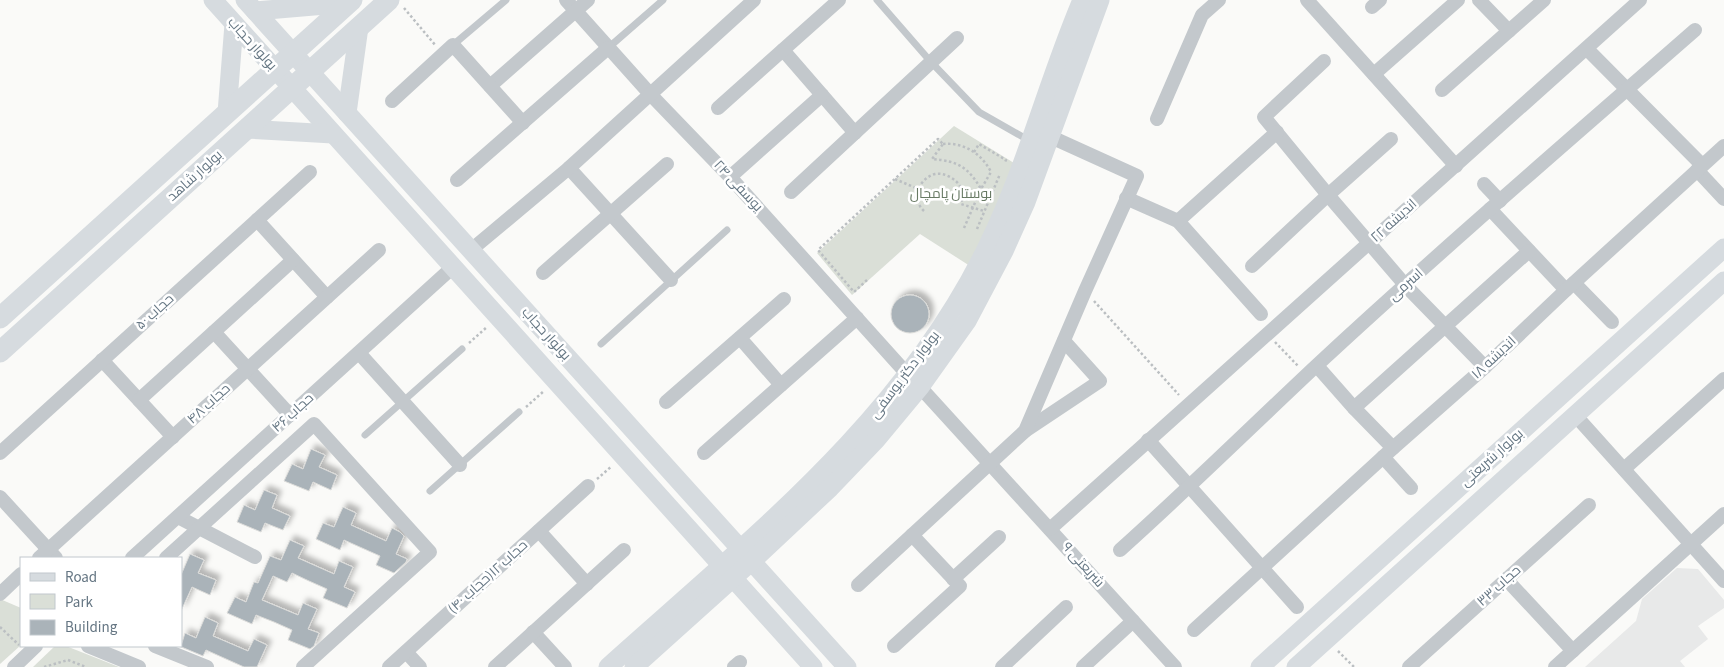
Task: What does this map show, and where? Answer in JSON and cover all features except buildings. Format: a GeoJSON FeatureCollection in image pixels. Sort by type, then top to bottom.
{"type":"FeatureCollection","features":[{"type":"Feature","properties":{"kind":"main road","name":"بولوار حجاب"},"geometry":{"type":"LineString","coordinates":[[213,0],[813,667]]}},
{"type":"Feature","properties":{"kind":"main road","name":"بولوار دکتر یوسفی"},"geometry":{"type":"LineString","coordinates":[[634,667],[746,555],[830,488],[876,440],[914,381],[989,244],[993,214],[1031,142],[1082,0]]}},
{"type":"Feature","properties":{"kind":"main road","name":"بولوار دکتر یوسفی"},"geometry":{"type":"LineString","coordinates":[[914,381],[967,321],[1004,251],[1026,202],[1100,0]]}},
{"type":"Feature","properties":{"kind":"main road"},"geometry":{"type":"LineString","coordinates":[[250,6],[350,2]]}},
{"type":"Feature","properties":{"kind":"main road","name":"بولوار شاهد"},"geometry":{"type":"LineString","coordinates":[[0,318],[350,2]]}},
{"type":"Feature","properties":{"kind":"main road","name":"بولوار شاهد"},"geometry":{"type":"LineString","coordinates":[[0,352],[359,27],[396,3]]}},
{"type":"Feature","properties":{"kind":"main road","name":"بولوار حجاب"},"geometry":{"type":"LineString","coordinates":[[250,6],[847,667]]}},
{"type":"Feature","properties":{"kind":"main road"},"geometry":{"type":"LineString","coordinates":[[227,112],[234,24]]}},
{"type":"Feature","properties":{"kind":"main road"},"geometry":{"type":"LineString","coordinates":[[347,113],[359,27]]}},
{"type":"Feature","properties":{"kind":"main road"},"geometry":{"type":"LineString","coordinates":[[247,129],[333,134]]}},
{"type":"Feature","properties":{"kind":"main road","name":"بولوار شریعتی"},"geometry":{"type":"LineString","coordinates":[[1260,667],[1724,248]]}},
{"type":"Feature","properties":{"kind":"main road","name":"بولوار شریعتی"},"geometry":{"type":"LineString","coordinates":[[1296,667],[1724,280]]}},
{"type":"Feature","properties":{"kind":"main road","name":"بولوار دکتر یوسفی"},"geometry":{"type":"LineString","coordinates":[[608,667],[728,572]]}},
{"type":"Feature","properties":{"kind":"street","name":"یوسفی ۲۴"},"geometry":{"type":"LineString","coordinates":[[566,0],[651,95],[730,177],[990,464]]}},
{"type":"Feature","properties":{"kind":"street"},"geometry":{"type":"LineString","coordinates":[[490,86],[588,0]]}},
{"type":"Feature","properties":{"kind":"street"},"geometry":{"type":"LineString","coordinates":[[471,250],[569,168],[754,0]]}},
{"type":"Feature","properties":{"kind":"street"},"geometry":{"type":"LineString","coordinates":[[718,108],[840,0]]}},
{"type":"Feature","properties":{"kind":"street"},"geometry":{"type":"LineString","coordinates":[[1157,119],[1202,16],[1219,0]]}},
{"type":"Feature","properties":{"kind":"street"},"geometry":{"type":"LineString","coordinates":[[1307,0],[1456,166]]}},
{"type":"Feature","properties":{"kind":"street"},"geometry":{"type":"LineString","coordinates":[[1374,74],[1458,0]]}},
{"type":"Feature","properties":{"kind":"street"},"geometry":{"type":"LineString","coordinates":[[1479,0],[1509,31]]}},
{"type":"Feature","properties":{"kind":"street"},"geometry":{"type":"LineString","coordinates":[[1442,90],[1544,0]]}},
{"type":"Feature","properties":{"kind":"street","name":"اندیشه ۲۲"},"geometry":{"type":"LineString","coordinates":[[1050,529],[1640,0]]}},
{"type":"Feature","properties":{"kind":"street","name":"اسرمی"},"geometry":{"type":"LineString","coordinates":[[1120,550],[1190,487],[1312,371],[1495,205],[1695,30]]}},
{"type":"Feature","properties":{"kind":"street"},"geometry":{"type":"LineString","coordinates":[[791,192],[957,38]]}},
{"type":"Feature","properties":{"kind":"street"},"geometry":{"type":"LineString","coordinates":[[457,180],[608,48]]}},
{"type":"Feature","properties":{"kind":"street"},"geometry":{"type":"LineString","coordinates":[[1587,49],[1628,89],[1699,168],[1724,199]]}},
{"type":"Feature","properties":{"kind":"street"},"geometry":{"type":"LineString","coordinates":[[392,101],[448,50],[490,86],[523,123]]}},
{"type":"Feature","properties":{"kind":"street"},"geometry":{"type":"LineString","coordinates":[[783,50],[855,133]]}},
{"type":"Feature","properties":{"kind":"street"},"geometry":{"type":"LineString","coordinates":[[1324,61],[1264,117],[1406,286],[1485,367]]}},
{"type":"Feature","properties":{"kind":"street"},"geometry":{"type":"LineString","coordinates":[[730,177],[822,95]]}},
{"type":"Feature","properties":{"kind":"street"},"geometry":{"type":"LineString","coordinates":[[1178,221],[1277,132]]}},
{"type":"Feature","properties":{"kind":"street"},"geometry":{"type":"LineString","coordinates":[[1026,431],[1085,291],[1137,176],[1050,137]]}},
{"type":"Feature","properties":{"kind":"street"},"geometry":{"type":"LineString","coordinates":[[1252,266],[1391,139]]}},
{"type":"Feature","properties":{"kind":"street","name":"اندیشه ۱۸"},"geometry":{"type":"LineString","coordinates":[[1194,630],[1388,452],[1485,367],[1570,286],[1724,146]]}},
{"type":"Feature","properties":{"kind":"street"},"geometry":{"type":"LineString","coordinates":[[542,273],[667,164]]}},
{"type":"Feature","properties":{"kind":"street"},"geometry":{"type":"LineString","coordinates":[[569,168],[671,280]]}},
{"type":"Feature","properties":{"kind":"street","name":"حجاب ۵۰"},"geometry":{"type":"LineString","coordinates":[[0,453],[310,172]]}},
{"type":"Feature","properties":{"kind":"street"},"geometry":{"type":"LineString","coordinates":[[1484,184],[1495,205],[1529,250],[1612,322]]}},
{"type":"Feature","properties":{"kind":"street"},"geometry":{"type":"LineString","coordinates":[[1126,198],[1178,221],[1261,314]]}},
{"type":"Feature","properties":{"kind":"street"},"geometry":{"type":"LineString","coordinates":[[257,220],[327,297]]}},
{"type":"Feature","properties":{"kind":"street","name":"حجاب ۴۸"},"geometry":{"type":"LineString","coordinates":[[48,555],[248,368],[380,250]]}},
{"type":"Feature","properties":{"kind":"street"},"geometry":{"type":"LineString","coordinates":[[1354,408],[1529,250]]}},
{"type":"Feature","properties":{"kind":"street"},"geometry":{"type":"LineString","coordinates":[[139,400],[293,260]]}},
{"type":"Feature","properties":{"kind":"street","name":"حجاب ۴۶"},"geometry":{"type":"LineString","coordinates":[[133,557],[453,267]]}},
{"type":"Feature","properties":{"kind":"street"},"geometry":{"type":"LineString","coordinates":[[666,402],[784,299]]}},
{"type":"Feature","properties":{"kind":"street"},"geometry":{"type":"LineString","coordinates":[[704,452],[857,318]]}},
{"type":"Feature","properties":{"kind":"street"},"geometry":{"type":"LineString","coordinates":[[214,332],[290,415]]}},
{"type":"Feature","properties":{"kind":"street"},"geometry":{"type":"LineString","coordinates":[[740,338],[781,385]]}},
{"type":"Feature","properties":{"kind":"street"},"geometry":{"type":"LineString","coordinates":[[858,585],[1026,431],[1100,380],[1064,341]]}},
{"type":"Feature","properties":{"kind":"street"},"geometry":{"type":"LineString","coordinates":[[359,353],[460,465]]}},
{"type":"Feature","properties":{"kind":"street"},"geometry":{"type":"LineString","coordinates":[[102,360],[173,437]]}},
{"type":"Feature","properties":{"kind":"street"},"geometry":{"type":"LineString","coordinates":[[1312,371],[1354,408],[1388,452],[1411,488]]}},
{"type":"Feature","properties":{"kind":"street"},"geometry":{"type":"LineString","coordinates":[[1624,469],[1724,378]]}},
{"type":"Feature","properties":{"kind":"street"},"geometry":{"type":"LineString","coordinates":[[1575,415],[1724,581]]}},
{"type":"Feature","properties":{"kind":"street"},"geometry":{"type":"LineString","coordinates":[[167,557],[314,424],[430,552],[303,667]]}},
{"type":"Feature","properties":{"kind":"street"},"geometry":{"type":"LineString","coordinates":[[1148,440],[1297,607]]}},
{"type":"Feature","properties":{"kind":"street","name":"شریعتی ۹"},"geometry":{"type":"LineString","coordinates":[[990,464],[1175,667]]}},
{"type":"Feature","properties":{"kind":"street","name":"حجاب ۱۲(حجاب ۴۰)"},"geometry":{"type":"LineString","coordinates":[[389,667],[588,486]]}},
{"type":"Feature","properties":{"kind":"street"},"geometry":{"type":"LineString","coordinates":[[0,497],[48,555]]}},
{"type":"Feature","properties":{"kind":"street","name":"حجاب ۳۳"},"geometry":{"type":"LineString","coordinates":[[1409,667],[1589,505]]}},
{"type":"Feature","properties":{"kind":"street"},"geometry":{"type":"LineString","coordinates":[[1555,667],[1692,545],[1724,514]]}},
{"type":"Feature","properties":{"kind":"street"},"geometry":{"type":"LineString","coordinates":[[178,516],[255,556]]}},
{"type":"Feature","properties":{"kind":"street"},"geometry":{"type":"LineString","coordinates":[[539,531],[587,584]]}},
{"type":"Feature","properties":{"kind":"street"},"geometry":{"type":"LineString","coordinates":[[912,535],[956,583]]}},
{"type":"Feature","properties":{"kind":"street"},"geometry":{"type":"LineString","coordinates":[[894,646],[999,537]]}},
{"type":"Feature","properties":{"kind":"street"},"geometry":{"type":"LineString","coordinates":[[494,667],[624,550]]}},
{"type":"Feature","properties":{"kind":"street"},"geometry":{"type":"LineString","coordinates":[[0,594],[20,575]]}},
{"type":"Feature","properties":{"kind":"street"},"geometry":{"type":"LineString","coordinates":[[1506,580],[1572,651]]}},
{"type":"Feature","properties":{"kind":"street"},"geometry":{"type":"LineString","coordinates":[[1002,667],[1066,607]]}},
{"type":"Feature","properties":{"kind":"street"},"geometry":{"type":"LineString","coordinates":[[1083,667],[1133,621]]}},
{"type":"Feature","properties":{"kind":"street"},"geometry":{"type":"LineString","coordinates":[[532,632],[565,667]]}},
{"type":"Feature","properties":{"kind":"street"},"geometry":{"type":"LineString","coordinates":[[14,667],[35,647]]}},
{"type":"Feature","properties":{"kind":"street"},"geometry":{"type":"LineString","coordinates":[[90,647],[139,667]]}},
{"type":"Feature","properties":{"kind":"street"},"geometry":{"type":"LineString","coordinates":[[157,647],[207,667]]}},
{"type":"Feature","properties":{"kind":"street"},"geometry":{"type":"LineString","coordinates":[[406,652],[420,667]]}},
{"type":"Feature","properties":{"kind":"lane"},"geometry":{"type":"LineString","coordinates":[[448,50],[506,0]]}},
{"type":"Feature","properties":{"kind":"lane"},"geometry":{"type":"LineString","coordinates":[[608,48],[663,0]]}},
{"type":"Feature","properties":{"kind":"lane"},"geometry":{"type":"LineString","coordinates":[[877,0],[931,62],[979,112],[1031,142]]}},
{"type":"Feature","properties":{"kind":"lane"},"geometry":{"type":"LineString","coordinates":[[600,344],[727,230]]}},
{"type":"Feature","properties":{"kind":"lane"},"geometry":{"type":"LineString","coordinates":[[365,436],[462,349]]}},
{"type":"Feature","properties":{"kind":"lane"},"geometry":{"type":"LineString","coordinates":[[430,491],[519,412]]}},
{"type":"Feature","properties":{"kind":"path"},"geometry":{"type":"LineString","coordinates":[[396,3],[448,50]]}},
{"type":"Feature","properties":{"kind":"path"},"geometry":{"type":"LineString","coordinates":[[867,280],[854,292],[818,250],[938,139],[944,144],[960,145],[974,152],[987,164],[991,172],[981,189],[964,228]]}},
{"type":"Feature","properties":{"kind":"path"},"geometry":{"type":"LineString","coordinates":[[944,144],[932,159],[949,161],[962,166],[969,172],[981,189]]}},
{"type":"Feature","properties":{"kind":"path"},"geometry":{"type":"LineString","coordinates":[[974,152],[979,144],[1006,160],[993,214],[977,229]]}},
{"type":"Feature","properties":{"kind":"path"},"geometry":{"type":"LineString","coordinates":[[924,211],[917,202],[918,190],[922,182],[934,174],[942,174],[956,181],[962,195],[961,204],[993,214]]}},
{"type":"Feature","properties":{"kind":"path"},"geometry":{"type":"LineString","coordinates":[[895,179],[918,190]]}},
{"type":"Feature","properties":{"kind":"path"},"geometry":{"type":"LineString","coordinates":[[1085,291],[1188,405]]}},
{"type":"Feature","properties":{"kind":"path"},"geometry":{"type":"LineString","coordinates":[[462,349],[498,317]]}},
{"type":"Feature","properties":{"kind":"path"},"geometry":{"type":"LineString","coordinates":[[1268,334],[1312,371]]}},
{"type":"Feature","properties":{"kind":"path"},"geometry":{"type":"LineString","coordinates":[[519,412],[556,381]]}},
{"type":"Feature","properties":{"kind":"path"},"geometry":{"type":"LineString","coordinates":[[588,486],[624,457]]}},
{"type":"Feature","properties":{"kind":"path"},"geometry":{"type":"LineString","coordinates":[[1326,640],[1354,667]]}},
{"type":"Feature","properties":{"kind":"path"},"geometry":{"type":"LineString","coordinates":[[44,667],[68,660],[86,667]]}},
{"type":"Feature","properties":{"kind":"shaded area"},"geometry":{"type":"Polygon","coordinates":[[[1677,568],[1698,569],[1724,600],[1724,608],[1698,626],[1708,639],[1680,661],[1685,667],[1585,667],[1636,621],[1642,599],[1677,568]]]}},
{"type":"Feature","properties":{"kind":"green space","name":"بوستان پامچال"},"geometry":{"type":"Polygon","coordinates":[[[954,126],[1014,163],[993,220],[970,266],[920,234],[852,295],[817,253],[954,126]]]}},
{"type":"Feature","properties":{"kind":"green space"},"geometry":{"type":"Polygon","coordinates":[[[0,599],[20,608],[20,646],[0,664],[0,599]]]}},
{"type":"Feature","properties":{"kind":"green space"},"geometry":{"type":"Polygon","coordinates":[[[54,647],[69,647],[119,667],[33,667],[54,647]]]}}]}
